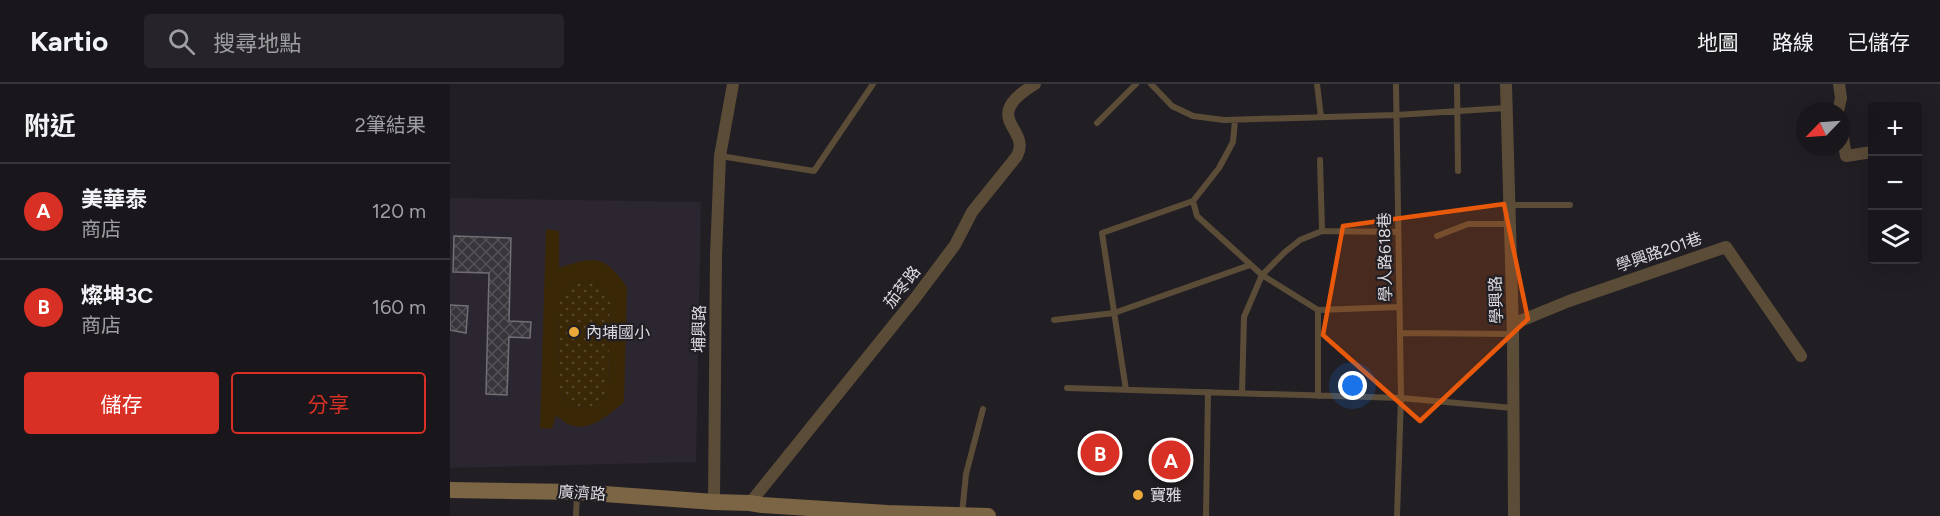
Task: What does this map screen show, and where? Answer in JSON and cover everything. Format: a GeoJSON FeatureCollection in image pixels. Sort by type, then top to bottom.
{"type":"FeatureCollection","features":[{"type":"Feature","properties":{"kind":"main road","name":"廣濟路"},"geometry":{"type":"LineString","coordinates":[[450,490],[577,492],[714,509],[750,503],[887,513],[987,516]]}},
{"type":"Feature","properties":{"kind":"street","name":"埔興路"},"geometry":{"type":"LineString","coordinates":[[714,509],[716,255],[720,156],[733,84]]}},
{"type":"Feature","properties":{"kind":"street","name":"茄苳路"},"geometry":{"type":"LineString","coordinates":[[750,503],[916,297],[955,245],[972,212],[1017,156],[1020,141],[1009,121],[1008,112],[1013,100],[1035,84]]}},
{"type":"Feature","properties":{"kind":"street","name":"學興路"},"geometry":{"type":"LineString","coordinates":[[1506,84],[1513,329],[1514,516]]}},
{"type":"Feature","properties":{"kind":"street"},"geometry":{"type":"LineString","coordinates":[[1839,84],[1840,102]]}},
{"type":"Feature","properties":{"kind":"street"},"geometry":{"type":"LineString","coordinates":[[1850,155],[1868,153]]}},
{"type":"Feature","properties":{"kind":"street","name":"學興路201巷"},"geometry":{"type":"LineString","coordinates":[[1513,329],[1569,301],[1726,247],[1800,356]]}},
{"type":"Feature","properties":{"kind":"lane"},"geometry":{"type":"LineString","coordinates":[[720,156],[814,171],[873,84]]}},
{"type":"Feature","properties":{"kind":"lane"},"geometry":{"type":"LineString","coordinates":[[1097,123],[1136,84]]}},
{"type":"Feature","properties":{"kind":"lane"},"geometry":{"type":"LineString","coordinates":[[1151,84],[1172,106],[1193,116],[1235,120],[1396,115],[1506,108]]}},
{"type":"Feature","properties":{"kind":"lane"},"geometry":{"type":"LineString","coordinates":[[1317,84],[1322,117]]}},
{"type":"Feature","properties":{"kind":"lane","name":"學人路618巷"},"geometry":{"type":"LineString","coordinates":[[1396,84],[1401,398],[1397,516]]}},
{"type":"Feature","properties":{"kind":"lane"},"geometry":{"type":"LineString","coordinates":[[1457,84],[1458,171]]}},
{"type":"Feature","properties":{"kind":"lane"},"geometry":{"type":"LineString","coordinates":[[1126,390],[1101,233],[1193,201],[1219,168],[1233,142],[1235,120]]}},
{"type":"Feature","properties":{"kind":"lane"},"geometry":{"type":"LineString","coordinates":[[1320,160],[1322,231]]}},
{"type":"Feature","properties":{"kind":"lane"},"geometry":{"type":"LineString","coordinates":[[1193,201],[1197,216],[1262,276],[1318,310],[1399,307]]}},
{"type":"Feature","properties":{"kind":"lane"},"geometry":{"type":"LineString","coordinates":[[1509,205],[1570,205]]}},
{"type":"Feature","properties":{"kind":"lane"},"geometry":{"type":"LineString","coordinates":[[1437,236],[1468,224],[1510,224]]}},
{"type":"Feature","properties":{"kind":"lane"},"geometry":{"type":"LineString","coordinates":[[1242,393],[1244,317],[1262,276],[1285,252],[1300,240],[1322,231],[1398,232]]}},
{"type":"Feature","properties":{"kind":"lane"},"geometry":{"type":"LineString","coordinates":[[1054,320],[1114,313],[1250,265]]}},
{"type":"Feature","properties":{"kind":"lane"},"geometry":{"type":"LineString","coordinates":[[1318,310],[1318,396]]}},
{"type":"Feature","properties":{"kind":"lane"},"geometry":{"type":"LineString","coordinates":[[1400,333],[1513,329]]}},
{"type":"Feature","properties":{"kind":"lane"},"geometry":{"type":"LineString","coordinates":[[1066,388],[1401,398],[1513,408]]}},
{"type":"Feature","properties":{"kind":"lane"},"geometry":{"type":"LineString","coordinates":[[1206,516],[1208,392]]}},
{"type":"Feature","properties":{"kind":"lane"},"geometry":{"type":"LineString","coordinates":[[953,515],[983,409]]}},
{"type":"Feature","properties":{"kind":"lane"},"geometry":{"type":"LineString","coordinates":[[576,516],[577,492]]}},
{"type":"Feature","properties":{"kind":"highlighted area"},"geometry":{"type":"Polygon","coordinates":[[[1504,204],[1528,319],[1420,421],[1323,335],[1343,226],[1504,204]]]}},
{"type":"Feature","properties":{"kind":"shaded area","name":"內埔國小"},"geometry":{"type":"Polygon","coordinates":[[[450,198],[701,202],[696,462],[450,468],[450,198]]]}},
{"type":"Feature","properties":{"kind":"shaded area"},"geometry":{"type":"Polygon","coordinates":[[[546,229],[559,231],[559,268],[581,261],[598,261],[612,268],[627,287],[624,402],[591,425],[568,424],[556,416],[552,429],[540,428],[546,229]],[[587,281],[570,283],[559,297],[558,388],[571,404],[580,406],[592,407],[608,391],[610,299],[599,285],[587,281]]]}},
{"type":"Feature","properties":{"kind":"shaded area"},"geometry":{"type":"Polygon","coordinates":[[[587,281],[599,285],[610,299],[608,391],[592,407],[572,404],[558,388],[559,297],[570,283],[587,281]]]}},
{"type":"Feature","properties":{"kind":"building"},"geometry":{"type":"Polygon","coordinates":[[[454,236],[511,238],[509,321],[531,322],[530,338],[509,337],[507,395],[486,394],[489,273],[453,272],[454,236]]]}},
{"type":"Feature","properties":{"kind":"building"},"geometry":{"type":"Polygon","coordinates":[[[450,305],[468,306],[466,333],[450,330],[450,305]]]}},
{"type":"Feature","properties":{"kind":"place","name":"內埔國小"},"geometry":{"type":"Point","coordinates":[574,332]}},
{"type":"Feature","properties":{"kind":"place","name":"燦坤3C"},"geometry":{"type":"Point","coordinates":[1100,453]}},
{"type":"Feature","properties":{"kind":"place","name":"美華泰"},"geometry":{"type":"Point","coordinates":[1171,460]}},
{"type":"Feature","properties":{"kind":"place","name":"寶雅"},"geometry":{"type":"Point","coordinates":[1138,495]}}]}
